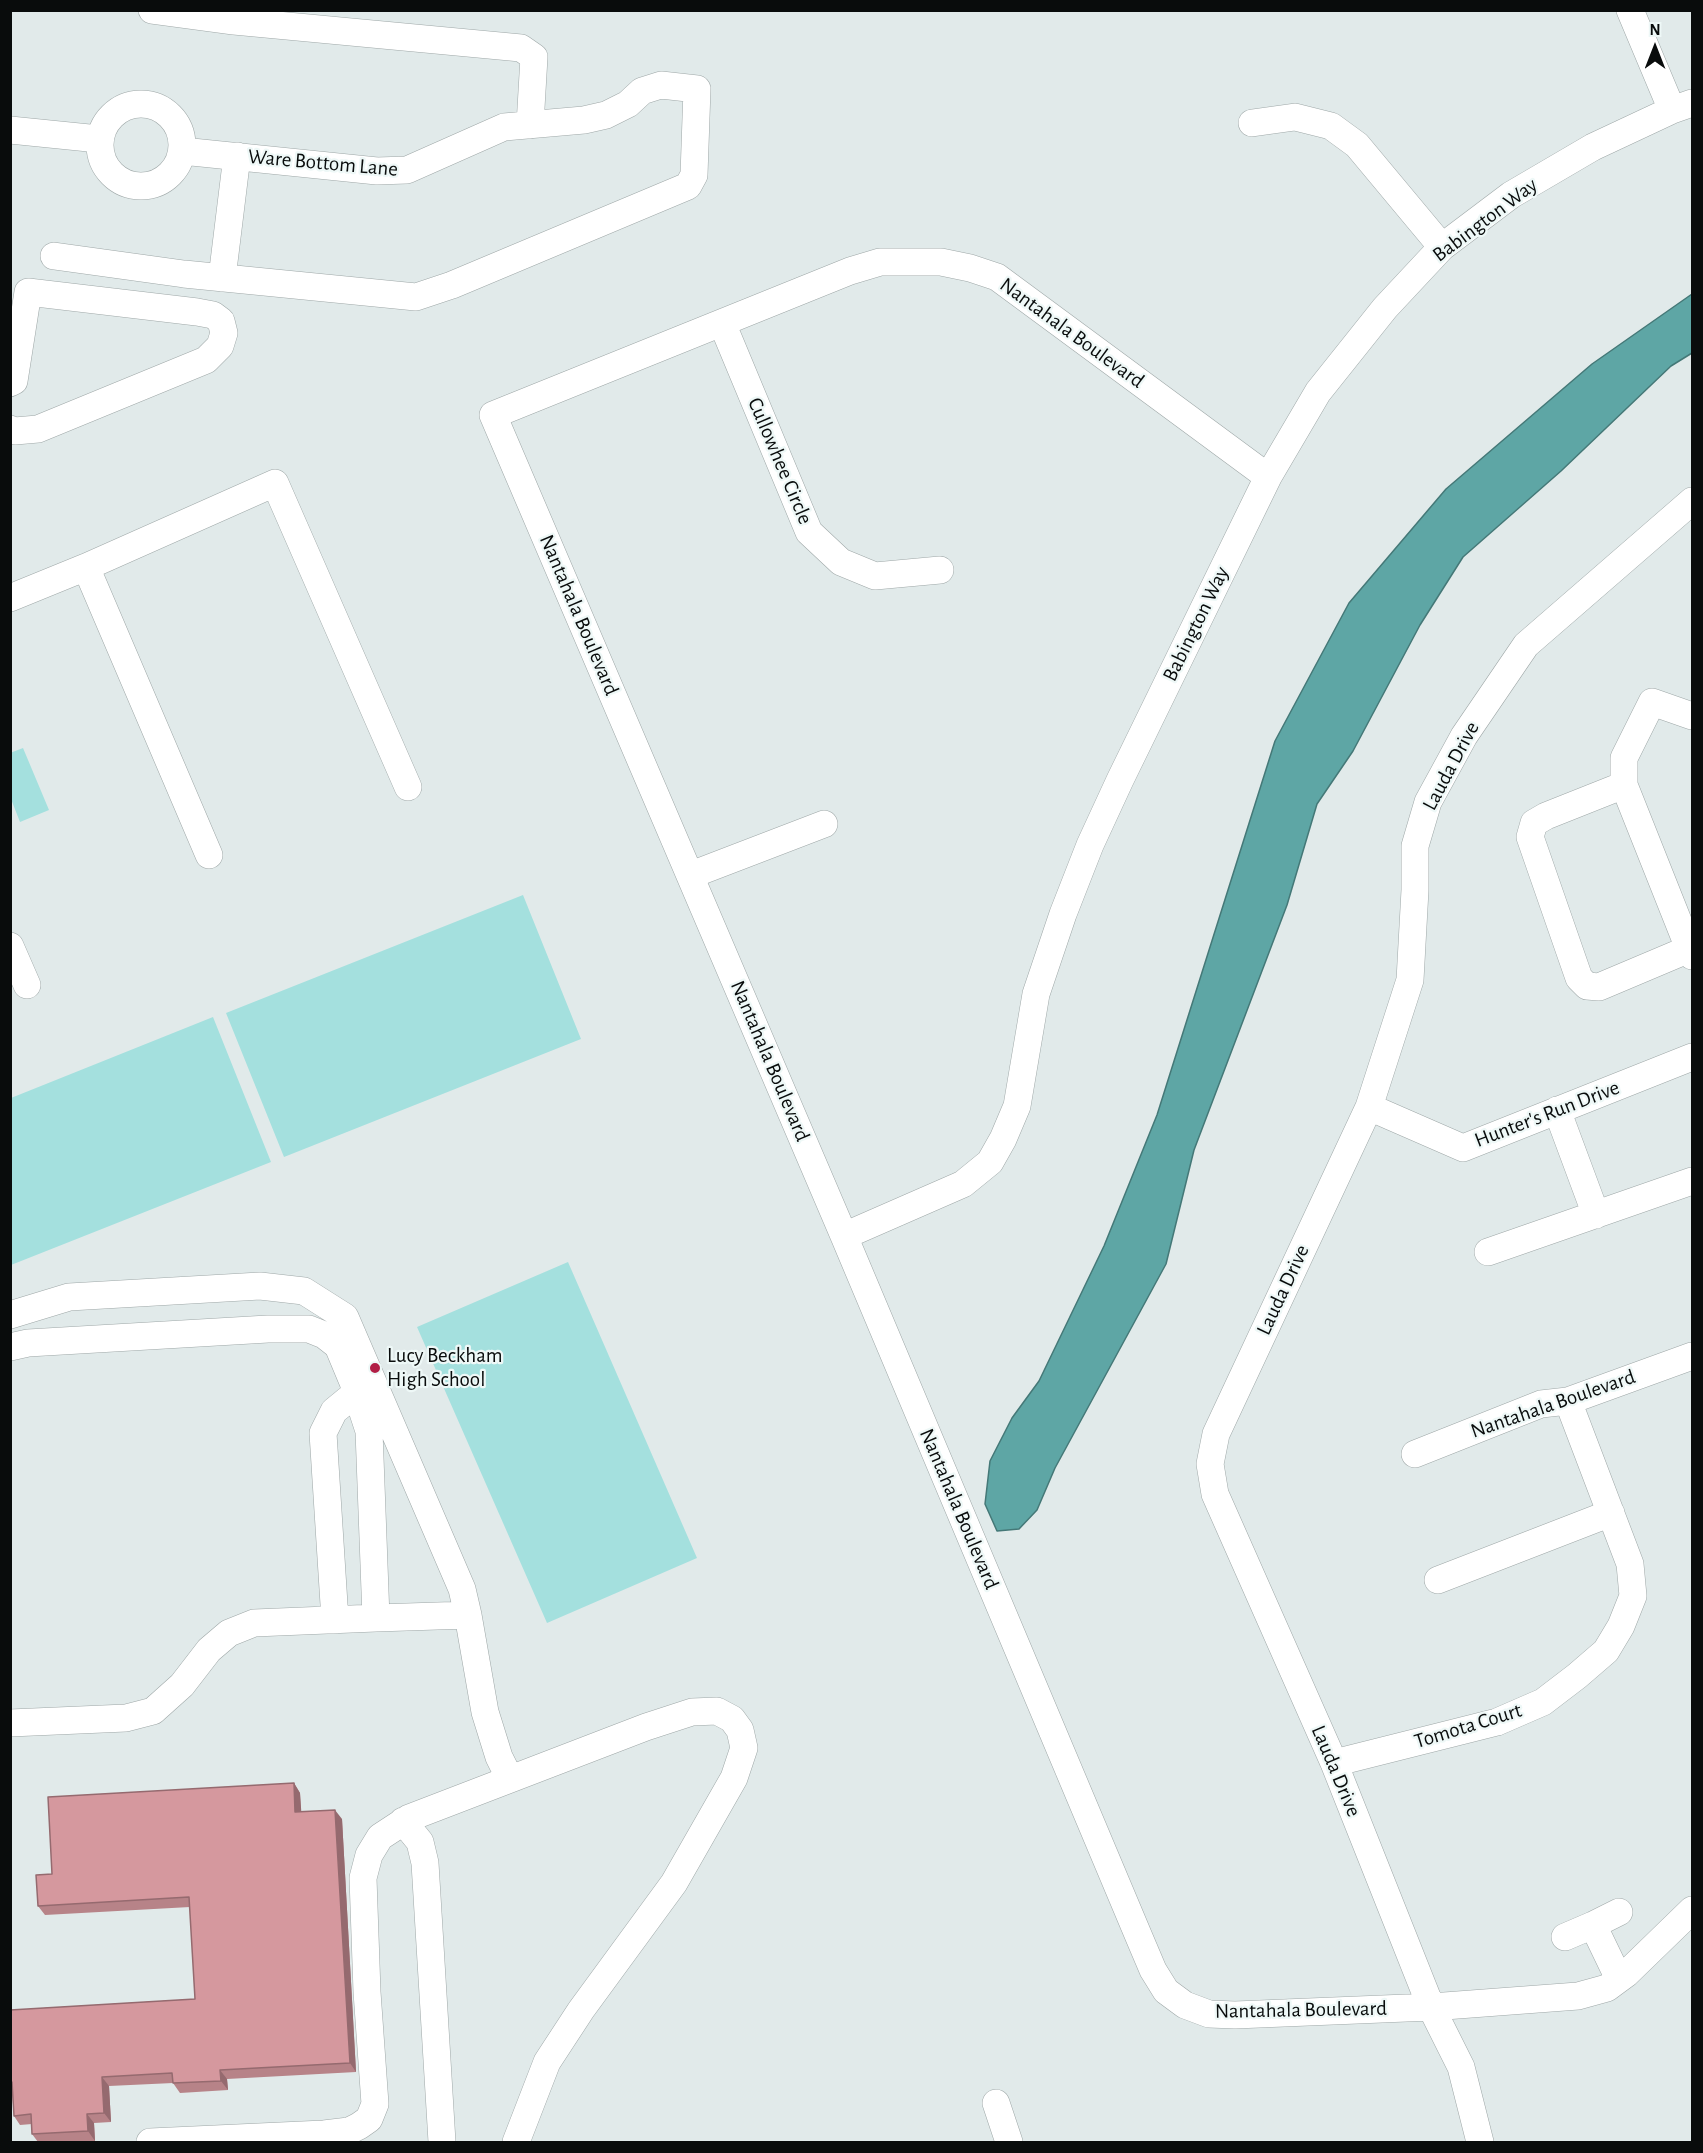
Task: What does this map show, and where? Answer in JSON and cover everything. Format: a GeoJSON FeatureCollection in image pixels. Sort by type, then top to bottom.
{"type":"FeatureCollection","features":[{"type":"Feature","properties":{"kind":"street"},"geometry":{"type":"LineString","coordinates":[[152,10],[246,22],[521,48],[534,57],[530,125]]}},
{"type":"Feature","properties":{"kind":"street"},"geometry":{"type":"LineString","coordinates":[[1630,10],[1682,106]]}},
{"type":"Feature","properties":{"kind":"street","name":"Ware Bottom Lane"},"geometry":{"type":"LineString","coordinates":[[182,151],[376,171],[407,171],[504,127],[606,116],[628,104],[642,91],[661,85],[697,89],[694,175],[688,186],[452,285],[416,297],[222,278]]}},
{"type":"Feature","properties":{"kind":"street"},"geometry":{"type":"LineString","coordinates":[[133,104],[146,104],[164,111],[177,125],[182,151],[169,176],[156,183],[142,186],[128,184],[115,178],[105,167],[100,154],[99,140],[110,116],[121,108],[133,104]]}},
{"type":"Feature","properties":{"kind":"street","name":"Babington Way"},"geometry":{"type":"LineString","coordinates":[[844,1236],[963,1185],[990,1162],[1003,1139],[1017,1106],[1036,993],[1090,845],[1268,477],[1318,392],[1385,308],[1442,247],[1521,189],[1593,147],[1682,106]]}},
{"type":"Feature","properties":{"kind":"street"},"geometry":{"type":"LineString","coordinates":[[1252,123],[1295,117],[1331,126],[1357,146],[1442,247]]}},
{"type":"Feature","properties":{"kind":"street"},"geometry":{"type":"LineString","coordinates":[[10,130],[99,140]]}},
{"type":"Feature","properties":{"kind":"street"},"geometry":{"type":"LineString","coordinates":[[54,256],[222,278],[237,156]]}},
{"type":"Feature","properties":{"kind":"street","name":"Nantahala Boulevard"},"geometry":{"type":"LineString","coordinates":[[1268,477],[997,277],[941,262],[879,262],[850,271],[493,415],[844,1236],[1153,1970],[1166,1991],[1185,2005],[1209,2014],[1226,2015],[1431,2007],[1578,1996],[1607,1988],[1619,1979],[1692,1910]]}},
{"type":"Feature","properties":{"kind":"street"},"geometry":{"type":"LineString","coordinates":[[10,383],[14,381],[28,292],[213,315],[221,321],[224,333],[220,346],[206,360],[38,429],[15,431],[10,429]]}},
{"type":"Feature","properties":{"kind":"street","name":"Cullowhee Circle"},"geometry":{"type":"LineString","coordinates":[[722,323],[809,532],[841,562],[875,576],[940,570]]}},
{"type":"Feature","properties":{"kind":"street"},"geometry":{"type":"LineString","coordinates":[[10,598],[86,567],[275,483],[408,787]]}},
{"type":"Feature","properties":{"kind":"street","name":"Lauda Drive"},"geometry":{"type":"LineString","coordinates":[[1480,2142],[1461,2067],[1431,2007],[1334,1763],[1215,1494],[1210,1464],[1216,1434],[1369,1107],[1410,980],[1415,846],[1428,802],[1464,736],[1526,645],[1692,501]]}},
{"type":"Feature","properties":{"kind":"street"},"geometry":{"type":"LineString","coordinates":[[86,567],[209,855]]}},
{"type":"Feature","properties":{"kind":"street"},"geometry":{"type":"LineString","coordinates":[[1624,785],[1546,816],[1534,823],[1530,837],[1579,978],[1587,986],[1599,987],[1691,952],[1624,785],[1624,758],[1652,702],[1692,716]]}},
{"type":"Feature","properties":{"kind":"street"},"geometry":{"type":"LineString","coordinates":[[690,875],[824,824]]}},
{"type":"Feature","properties":{"kind":"street"},"geometry":{"type":"LineString","coordinates":[[10,946],[27,985]]}},
{"type":"Feature","properties":{"kind":"street","name":"Hunter's Run Drive"},"geometry":{"type":"LineString","coordinates":[[1369,1107],[1462,1148],[1691,1061]]}},
{"type":"Feature","properties":{"kind":"street"},"geometry":{"type":"LineString","coordinates":[[1557,1110],[1596,1215]]}},
{"type":"Feature","properties":{"kind":"street"},"geometry":{"type":"LineString","coordinates":[[1488,1252],[1692,1181]]}},
{"type":"Feature","properties":{"kind":"street"},"geometry":{"type":"LineString","coordinates":[[10,1315],[69,1297],[260,1286],[304,1291],[345,1317],[462,1589],[485,1712],[499,1757],[510,1779]]}},
{"type":"Feature","properties":{"kind":"street"},"geometry":{"type":"LineString","coordinates":[[10,1347],[37,1342],[268,1329],[309,1329],[324,1335],[338,1346],[369,1431],[376,1618]]}},
{"type":"Feature","properties":{"kind":"street","name":"Nantahala Boulevard"},"geometry":{"type":"LineString","coordinates":[[1415,1454],[1541,1404],[1568,1401],[1692,1356]]}},
{"type":"Feature","properties":{"kind":"street"},"geometry":{"type":"LineString","coordinates":[[335,1620],[323,1433],[334,1411],[356,1393]]}},
{"type":"Feature","properties":{"kind":"street","name":"Tomota Court"},"geometry":{"type":"LineString","coordinates":[[1334,1763],[1497,1722],[1543,1702],[1606,1651],[1621,1626],[1633,1596],[1630,1564],[1568,1401]]}},
{"type":"Feature","properties":{"kind":"street"},"geometry":{"type":"LineString","coordinates":[[1438,1580],[1611,1513]]}},
{"type":"Feature","properties":{"kind":"street"},"geometry":{"type":"LineString","coordinates":[[10,1723],[126,1718],[153,1711],[182,1685],[209,1650],[229,1633],[254,1623],[468,1616]]}},
{"type":"Feature","properties":{"kind":"street"},"geometry":{"type":"LineString","coordinates":[[150,2142],[349,2132],[369,2119],[375,2104],[363,1878],[369,1856],[380,1837],[403,1821],[510,1779],[692,1712],[717,1711],[732,1719],[740,1730],[744,1748],[734,1778],[674,1883],[580,2010],[547,2062],[516,2142]]}},
{"type":"Feature","properties":{"kind":"street"},"geometry":{"type":"LineString","coordinates":[[403,1821],[420,1842],[425,1863],[442,2142]]}},
{"type":"Feature","properties":{"kind":"street"},"geometry":{"type":"LineString","coordinates":[[1564,1937],[1619,1912]]}},
{"type":"Feature","properties":{"kind":"street"},"geometry":{"type":"LineString","coordinates":[[1593,1925],[1619,1979]]}},
{"type":"Feature","properties":{"kind":"street"},"geometry":{"type":"LineString","coordinates":[[996,2103],[1009,2142]]}},
{"type":"Feature","properties":{"kind":"shaded area"},"geometry":{"type":"Polygon","coordinates":[[[1692,294],[1692,353],[1671,366],[1561,471],[1463,557],[1420,625],[1353,751],[1317,804],[1287,905],[1194,1150],[1166,1264],[1055,1468],[1037,1510],[1019,1529],[997,1531],[985,1504],[990,1461],[1012,1418],[1039,1381],[1104,1246],[1157,1115],[1275,741],[1349,603],[1446,489],[1592,364],[1692,294]]]}},
{"type":"Feature","properties":{"kind":"shaded area"},"geometry":{"type":"Polygon","coordinates":[[[23,748],[49,810],[20,822],[11,799],[10,753],[23,748]]]}},
{"type":"Feature","properties":{"kind":"shaded area"},"geometry":{"type":"Polygon","coordinates":[[[523,895],[581,1039],[284,1157],[226,1013],[523,895]]]}},
{"type":"Feature","properties":{"kind":"shaded area"},"geometry":{"type":"Polygon","coordinates":[[[213,1017],[271,1162],[11,1265],[11,1098],[213,1017]]]}},
{"type":"Feature","properties":{"kind":"shaded area"},"geometry":{"type":"Polygon","coordinates":[[[568,1262],[697,1558],[547,1623],[417,1327],[568,1262]]]}},
{"type":"Feature","properties":{"kind":"building"},"geometry":{"type":"Polygon","coordinates":[[[294,1783],[295,1812],[335,1810],[350,2063],[220,2070],[221,2081],[173,2083],[172,2073],[102,2077],[104,2113],[87,2114],[88,2131],[32,2134],[31,2114],[14,2116],[12,2082],[10,2082],[10,2010],[195,1999],[189,1897],[38,1906],[36,1875],[52,1874],[48,1797],[294,1783]]]}},
{"type":"Feature","properties":{"kind":"place","name":"Lucy Beckham High School"},"geometry":{"type":"Point","coordinates":[375,1368]}}]}
